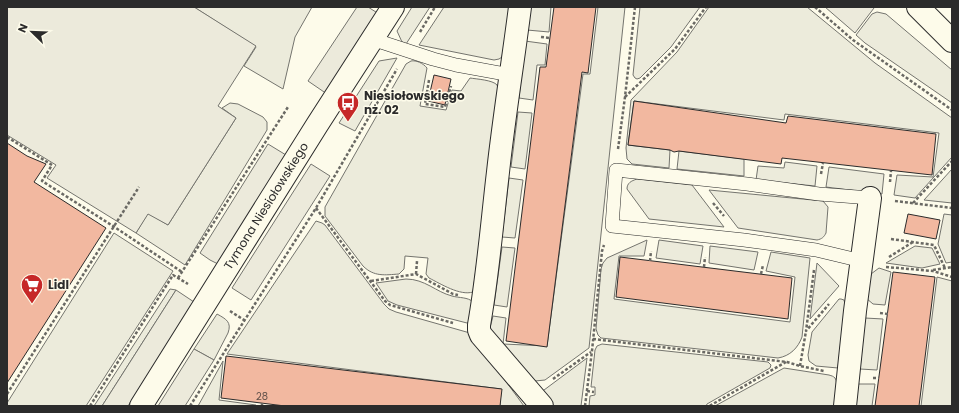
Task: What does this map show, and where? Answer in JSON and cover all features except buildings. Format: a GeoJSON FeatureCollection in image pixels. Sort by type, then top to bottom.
{"type":"FeatureCollection","features":[{"type":"Feature","properties":{"kind":"street","name":"Tymona Niesiołowskiego"},"geometry":{"type":"LineString","coordinates":[[141,406],[317,125],[393,7]]}},
{"type":"Feature","properties":{"kind":"street"},"geometry":{"type":"LineString","coordinates":[[520,7],[479,330],[481,335],[537,400]]}},
{"type":"Feature","properties":{"kind":"street"},"geometry":{"type":"LineString","coordinates":[[918,7],[952,41]]}},
{"type":"Feature","properties":{"kind":"street"},"geometry":{"type":"LineString","coordinates":[[924,7],[952,23]]}},
{"type":"Feature","properties":{"kind":"street"},"geometry":{"type":"LineString","coordinates":[[845,406],[855,311],[866,264],[865,235],[870,198]]}},
{"type":"Feature","properties":{"kind":"lane"},"geometry":{"type":"LineString","coordinates":[[372,39],[456,65],[511,75]]}},
{"type":"Feature","properties":{"kind":"lane"},"geometry":{"type":"LineString","coordinates":[[866,264],[816,250],[744,240],[612,226],[616,170],[819,194],[870,198]]}},
{"type":"Feature","properties":{"kind":"path"},"geometry":{"type":"LineString","coordinates":[[190,406],[316,208],[435,7]]}},
{"type":"Feature","properties":{"kind":"path"},"geometry":{"type":"LineString","coordinates":[[616,170],[635,7]]}},
{"type":"Feature","properties":{"kind":"path"},"geometry":{"type":"LineString","coordinates":[[625,97],[675,49],[706,7]]}},
{"type":"Feature","properties":{"kind":"path"},"geometry":{"type":"LineString","coordinates":[[815,7],[854,40],[952,110]]}},
{"type":"Feature","properties":{"kind":"path"},"geometry":{"type":"LineString","coordinates":[[433,59],[425,104],[445,107],[456,65]]}},
{"type":"Feature","properties":{"kind":"path"},"geometry":{"type":"LineString","coordinates":[[178,278],[288,106]]}},
{"type":"Feature","properties":{"kind":"path"},"geometry":{"type":"LineString","coordinates":[[7,137],[52,165],[42,181],[182,272]]}},
{"type":"Feature","properties":{"kind":"path"},"geometry":{"type":"LineString","coordinates":[[913,203],[952,161]]}},
{"type":"Feature","properties":{"kind":"path"},"geometry":{"type":"LineString","coordinates":[[692,178],[744,240]]}},
{"type":"Feature","properties":{"kind":"path"},"geometry":{"type":"LineString","coordinates":[[7,394],[138,187]]}},
{"type":"Feature","properties":{"kind":"path"},"geometry":{"type":"LineString","coordinates":[[870,198],[952,208]]}},
{"type":"Feature","properties":{"kind":"path"},"geometry":{"type":"LineString","coordinates":[[316,208],[385,301],[390,305],[479,330]]}},
{"type":"Feature","properties":{"kind":"path"},"geometry":{"type":"LineString","coordinates":[[585,406],[602,251],[612,226]]}},
{"type":"Feature","properties":{"kind":"path"},"geometry":{"type":"LineString","coordinates":[[865,235],[934,245],[945,268]]}},
{"type":"Feature","properties":{"kind":"path"},"geometry":{"type":"LineString","coordinates":[[866,264],[914,242]]}},
{"type":"Feature","properties":{"kind":"path"},"geometry":{"type":"LineString","coordinates":[[800,366],[816,250]]}},
{"type":"Feature","properties":{"kind":"path"},"geometry":{"type":"LineString","coordinates":[[416,274],[417,261]]}},
{"type":"Feature","properties":{"kind":"path"},"geometry":{"type":"LineString","coordinates":[[866,264],[931,271],[952,277]]}},
{"type":"Feature","properties":{"kind":"path"},"geometry":{"type":"LineString","coordinates":[[931,271],[952,267]]}},
{"type":"Feature","properties":{"kind":"path"},"geometry":{"type":"LineString","coordinates":[[370,281],[416,274],[453,294],[484,298]]}},
{"type":"Feature","properties":{"kind":"path"},"geometry":{"type":"LineString","coordinates":[[806,331],[831,302]]}},
{"type":"Feature","properties":{"kind":"path"},"geometry":{"type":"LineString","coordinates":[[593,339],[786,362],[848,375]]}},
{"type":"Feature","properties":{"kind":"path"},"geometry":{"type":"LineString","coordinates":[[537,400],[592,351]]}},
{"type":"Feature","properties":{"kind":"path"},"geometry":{"type":"LineString","coordinates":[[710,406],[786,362]]}},
{"type":"Feature","properties":{"kind":"path"},"geometry":{"type":"LineString","coordinates":[[587,391],[594,392]]}},
{"type":"Feature","properties":{"kind":"shaded area"},"geometry":{"type":"Polygon","coordinates":[[[7,7],[194,7],[256,46],[218,106],[236,118],[168,225],[148,214],[136,233],[47,178],[56,165],[7,135],[7,7]]]}},
{"type":"Feature","properties":{"kind":"shaded area"},"geometry":{"type":"Polygon","coordinates":[[[194,7],[312,7],[295,37],[283,89],[244,66],[256,47],[194,7]]]}},
{"type":"Feature","properties":{"kind":"shaded area"},"geometry":{"type":"Polygon","coordinates":[[[357,7],[368,7],[379,14],[327,94],[308,81],[357,7]]]}},
{"type":"Feature","properties":{"kind":"shaded area"},"geometry":{"type":"Polygon","coordinates":[[[412,7],[430,7],[406,44],[402,42],[397,31],[412,7]]]}},
{"type":"Feature","properties":{"kind":"shaded area"},"geometry":{"type":"Polygon","coordinates":[[[444,7],[511,7],[502,57],[494,60],[419,45],[444,7]]]}},
{"type":"Feature","properties":{"kind":"shaded area"},"geometry":{"type":"Polygon","coordinates":[[[530,7],[551,7],[549,32],[527,30],[530,7]]]}},
{"type":"Feature","properties":{"kind":"shaded area"},"geometry":{"type":"Polygon","coordinates":[[[598,7],[625,7],[589,348],[545,380],[535,381],[489,332],[493,316],[506,318],[503,344],[547,346],[583,74],[590,74],[598,7]]]}},
{"type":"Feature","properties":{"kind":"shaded area"},"geometry":{"type":"Polygon","coordinates":[[[640,7],[700,7],[671,47],[640,78],[637,79],[633,75],[640,7]]]}},
{"type":"Feature","properties":{"kind":"shaded area"},"geometry":{"type":"Polygon","coordinates":[[[709,7],[807,7],[875,63],[952,118],[952,157],[915,198],[894,195],[897,175],[933,177],[939,133],[785,114],[784,120],[634,101],[628,145],[670,150],[669,168],[632,164],[627,159],[626,148],[631,100],[677,52],[709,7]]]}},
{"type":"Feature","properties":{"kind":"shaded area"},"geometry":{"type":"Polygon","coordinates":[[[825,7],[873,7],[874,8],[855,33],[825,7]]]}},
{"type":"Feature","properties":{"kind":"shaded area"},"geometry":{"type":"Polygon","coordinates":[[[877,12],[886,14],[952,70],[952,103],[865,43],[856,35],[872,14],[877,12]]]}},
{"type":"Feature","properties":{"kind":"shaded area"},"geometry":{"type":"Polygon","coordinates":[[[525,41],[547,44],[545,65],[537,65],[533,100],[519,98],[525,41]]]}},
{"type":"Feature","properties":{"kind":"shaded area"},"geometry":{"type":"Polygon","coordinates":[[[397,58],[355,131],[339,123],[379,61],[397,58]]]}},
{"type":"Feature","properties":{"kind":"shaded area"},"geometry":{"type":"Polygon","coordinates":[[[411,61],[419,62],[427,68],[420,106],[446,110],[452,90],[461,91],[470,78],[495,83],[499,89],[473,292],[468,293],[457,291],[429,278],[426,274],[428,258],[405,256],[404,269],[399,274],[376,274],[367,270],[325,216],[325,207],[406,64],[411,61]]]}},
{"type":"Feature","properties":{"kind":"shaded area"},"geometry":{"type":"Polygon","coordinates":[[[230,103],[238,104],[263,117],[267,122],[267,130],[185,265],[136,233],[148,213],[168,225],[236,118],[222,108],[230,103]]]}},
{"type":"Feature","properties":{"kind":"shaded area"},"geometry":{"type":"Polygon","coordinates":[[[518,112],[532,113],[525,169],[511,167],[518,112]]]}},
{"type":"Feature","properties":{"kind":"shaded area"},"geometry":{"type":"Polygon","coordinates":[[[268,144],[286,155],[218,264],[200,253],[268,144]]]}},
{"type":"Feature","properties":{"kind":"shaded area"},"geometry":{"type":"Polygon","coordinates":[[[679,151],[744,159],[744,176],[677,169],[679,151]]]}},
{"type":"Feature","properties":{"kind":"shaded area"},"geometry":{"type":"Polygon","coordinates":[[[785,162],[817,166],[815,186],[756,180],[758,166],[784,168],[785,162]]]}},
{"type":"Feature","properties":{"kind":"shaded area"},"geometry":{"type":"Polygon","coordinates":[[[311,164],[330,176],[251,300],[232,288],[311,164]]]}},
{"type":"Feature","properties":{"kind":"shaded area"},"geometry":{"type":"Polygon","coordinates":[[[829,167],[884,174],[882,194],[826,187],[829,167]]]}},
{"type":"Feature","properties":{"kind":"shaded area"},"geometry":{"type":"Polygon","coordinates":[[[952,169],[952,203],[924,200],[952,169]]]}},
{"type":"Feature","properties":{"kind":"shaded area"},"geometry":{"type":"Polygon","coordinates":[[[509,178],[523,180],[515,238],[502,237],[509,178]]]}},
{"type":"Feature","properties":{"kind":"shaded area"},"geometry":{"type":"Polygon","coordinates":[[[637,179],[692,185],[724,227],[649,219],[627,189],[630,182],[637,179]]]}},
{"type":"Feature","properties":{"kind":"shaded area"},"geometry":{"type":"Polygon","coordinates":[[[709,190],[823,201],[828,207],[826,233],[823,238],[817,240],[738,228],[709,190]]]}},
{"type":"Feature","properties":{"kind":"shaded area"},"geometry":{"type":"Polygon","coordinates":[[[944,214],[952,215],[952,262],[946,263],[938,244],[944,214]]]}},
{"type":"Feature","properties":{"kind":"shaded area"},"geometry":{"type":"Polygon","coordinates":[[[316,221],[325,225],[389,309],[470,333],[524,406],[500,406],[501,389],[227,354],[316,221]]]}},
{"type":"Feature","properties":{"kind":"shaded area"},"geometry":{"type":"Polygon","coordinates":[[[114,233],[173,271],[86,406],[7,406],[7,403],[114,233]]]}},
{"type":"Feature","properties":{"kind":"shaded area"},"geometry":{"type":"Polygon","coordinates":[[[647,240],[644,256],[619,256],[614,299],[790,322],[795,277],[766,271],[771,252],[810,258],[802,337],[798,345],[790,353],[778,358],[601,338],[596,329],[601,269],[603,263],[607,258],[647,240]]]}},
{"type":"Feature","properties":{"kind":"shaded area"},"geometry":{"type":"Polygon","coordinates":[[[659,240],[703,246],[700,264],[656,258],[659,240]]]}},
{"type":"Feature","properties":{"kind":"shaded area"},"geometry":{"type":"Polygon","coordinates":[[[710,246],[758,252],[754,270],[709,263],[710,246]]]}},
{"type":"Feature","properties":{"kind":"shaded area"},"geometry":{"type":"Polygon","coordinates":[[[915,246],[932,248],[940,264],[922,268],[886,263],[915,246]]]}},
{"type":"Feature","properties":{"kind":"shaded area"},"geometry":{"type":"Polygon","coordinates":[[[502,247],[515,248],[507,307],[494,305],[502,247]]]}},
{"type":"Feature","properties":{"kind":"shaded area"},"geometry":{"type":"Polygon","coordinates":[[[817,263],[839,286],[810,319],[817,263]]]}},
{"type":"Feature","properties":{"kind":"shaded area"},"geometry":{"type":"Polygon","coordinates":[[[879,268],[891,272],[885,305],[873,304],[866,298],[871,274],[879,268]]]}},
{"type":"Feature","properties":{"kind":"shaded area"},"geometry":{"type":"Polygon","coordinates":[[[937,277],[952,281],[952,406],[921,406],[937,277]]]}},
{"type":"Feature","properties":{"kind":"shaded area"},"geometry":{"type":"Polygon","coordinates":[[[406,279],[419,281],[446,294],[471,300],[473,302],[470,322],[467,323],[397,305],[388,301],[376,283],[406,279]]]}},
{"type":"Feature","properties":{"kind":"shaded area"},"geometry":{"type":"Polygon","coordinates":[[[170,289],[176,290],[102,406],[94,406],[170,289]]]}},
{"type":"Feature","properties":{"kind":"shaded area"},"geometry":{"type":"Polygon","coordinates":[[[176,290],[194,302],[128,406],[102,406],[176,290]]]}},
{"type":"Feature","properties":{"kind":"shaded area"},"geometry":{"type":"Polygon","coordinates":[[[839,299],[844,300],[845,304],[838,368],[816,366],[809,361],[808,355],[812,332],[839,299]]]}},
{"type":"Feature","properties":{"kind":"shaded area"},"geometry":{"type":"Polygon","coordinates":[[[217,314],[229,323],[229,329],[214,360],[194,349],[217,314]]]}},
{"type":"Feature","properties":{"kind":"shaded area"},"geometry":{"type":"Polygon","coordinates":[[[865,318],[883,319],[877,370],[860,369],[865,318]]]}},
{"type":"Feature","properties":{"kind":"shaded area"},"geometry":{"type":"Polygon","coordinates":[[[602,344],[768,362],[771,365],[770,368],[707,404],[706,406],[589,406],[590,396],[595,395],[595,387],[591,387],[595,350],[597,346],[602,344]]]}},
{"type":"Feature","properties":{"kind":"shaded area"},"geometry":{"type":"Polygon","coordinates":[[[194,349],[214,360],[185,406],[158,406],[194,349]]]}},
{"type":"Feature","properties":{"kind":"shaded area"},"geometry":{"type":"Polygon","coordinates":[[[587,358],[581,406],[550,406],[540,393],[587,358]]]}},
{"type":"Feature","properties":{"kind":"shaded area"},"geometry":{"type":"Polygon","coordinates":[[[223,361],[219,400],[256,406],[198,406],[223,361]]]}},
{"type":"Feature","properties":{"kind":"shaded area"},"geometry":{"type":"Polygon","coordinates":[[[784,368],[834,377],[837,384],[834,406],[715,406],[784,368]]]}},
{"type":"Feature","properties":{"kind":"shaded area"},"geometry":{"type":"Polygon","coordinates":[[[857,384],[875,384],[872,406],[855,406],[857,384]]]}},
{"type":"Feature","properties":{"kind":"place","name":"Niesiołowskiego nż. 02"},"geometry":{"type":"Point","coordinates":[348,122]}},
{"type":"Feature","properties":{"kind":"place","name":"Lidl"},"geometry":{"type":"Point","coordinates":[32,304]}}]}
